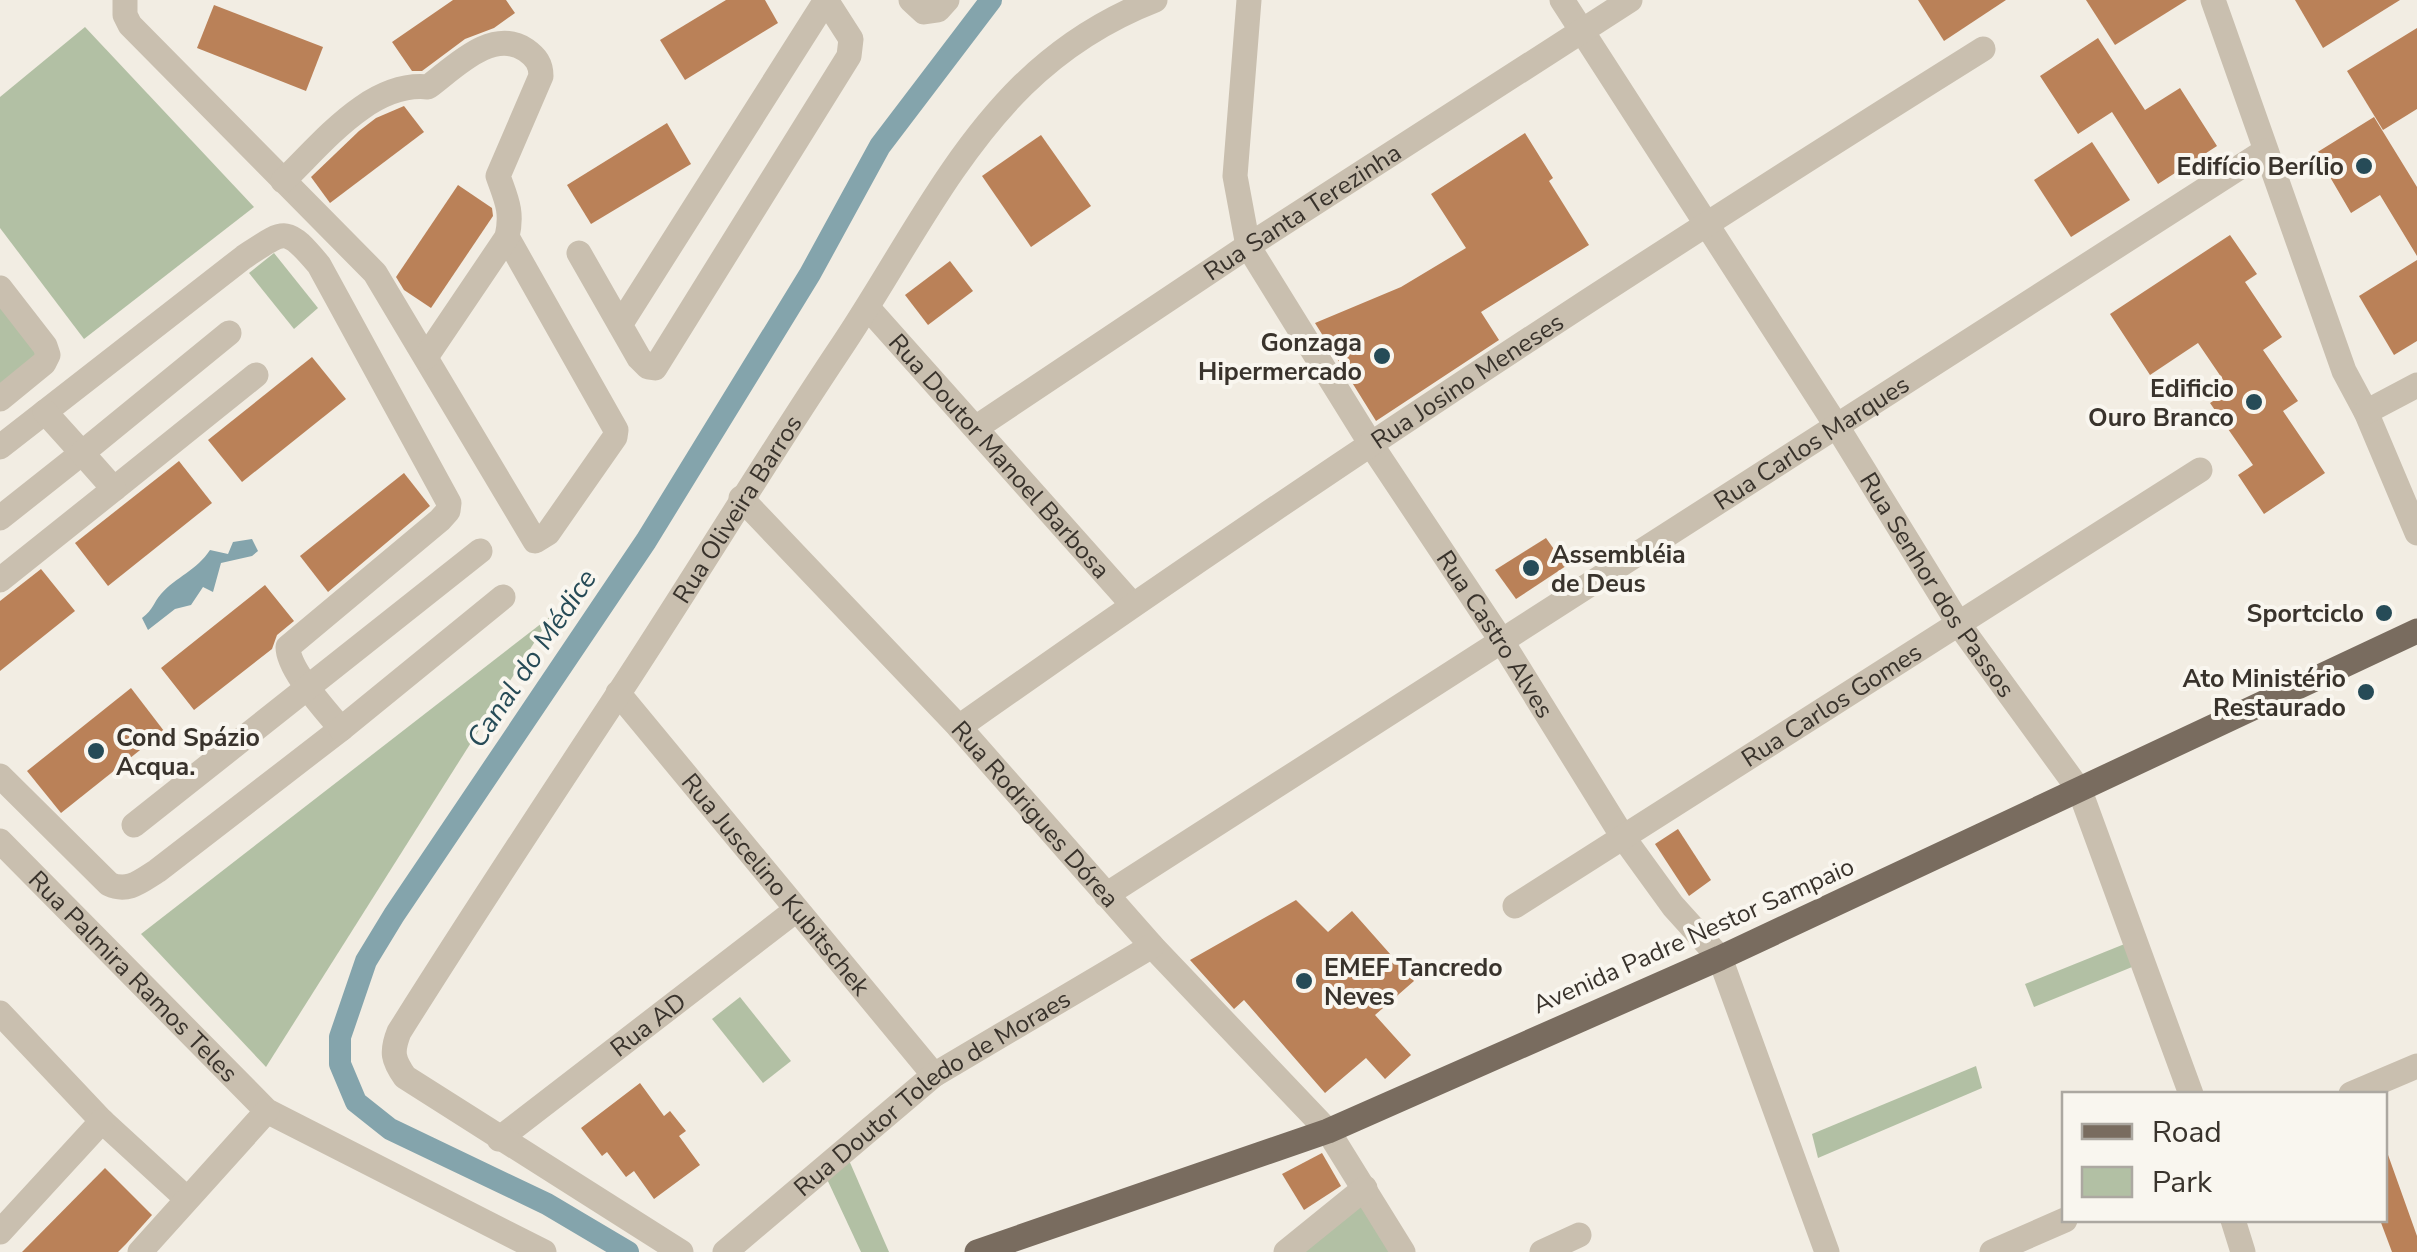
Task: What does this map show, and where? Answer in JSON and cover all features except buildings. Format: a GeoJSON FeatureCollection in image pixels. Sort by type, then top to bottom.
{"type":"FeatureCollection","features":[{"type":"Feature","properties":{"kind":"main road","name":"Avenida Padre Nestor Sampaio"},"geometry":{"type":"LineString","coordinates":[[977,1252],[1328,1131],[1720,958],[2417,631]]}},
{"type":"Feature","properties":{"kind":"street"},"geometry":{"type":"LineString","coordinates":[[125,0],[130,26],[374,273],[532,538],[540,540],[616,437],[616,430],[507,237]]}},
{"type":"Feature","properties":{"kind":"street"},"geometry":{"type":"LineString","coordinates":[[579,253],[620,326],[639,358],[655,368],[849,56],[851,39],[826,0],[620,326]]}},
{"type":"Feature","properties":{"kind":"street"},"geometry":{"type":"LineString","coordinates":[[911,0],[924,12],[938,10],[947,0]]}},
{"type":"Feature","properties":{"kind":"street","name":"Rua Oliveira Barros"},"geometry":{"type":"LineString","coordinates":[[499,1139],[405,1078],[392,1053],[399,1032],[972,142],[1022,86],[1060,52],[1092,30],[1155,0]]}},
{"type":"Feature","properties":{"kind":"street","name":"Rua Castro Alves"},"geometry":{"type":"LineString","coordinates":[[1250,0],[1235,176],[1248,246],[1623,837],[1673,906],[1720,958],[1827,1252]]}},
{"type":"Feature","properties":{"kind":"street","name":"Rua Senhor dos Passos"},"geometry":{"type":"LineString","coordinates":[[1562,0],[1836,425],[1960,626],[2080,791],[2190,1092]]}},
{"type":"Feature","properties":{"kind":"street","name":"Rua Santa Terezinha"},"geometry":{"type":"LineString","coordinates":[[977,428],[1248,246],[1630,0]]}},
{"type":"Feature","properties":{"kind":"street"},"geometry":{"type":"LineString","coordinates":[[2213,0],[2344,371],[2366,412],[2417,533]]}},
{"type":"Feature","properties":{"kind":"street"},"geometry":{"type":"LineString","coordinates":[[283,181],[354,114],[384,96],[407,85],[428,88],[482,47],[518,44],[534,55],[541,76],[498,176],[510,203],[512,217],[507,237],[426,357]]}},
{"type":"Feature","properties":{"kind":"street","name":"Rua Josino Meneses"},"geometry":{"type":"LineString","coordinates":[[958,727],[1132,604],[1706,222],[1983,49]]}},
{"type":"Feature","properties":{"kind":"street","name":"Rua Carlos Marques"},"geometry":{"type":"LineString","coordinates":[[1106,895],[2265,151]]}},
{"type":"Feature","properties":{"kind":"street"},"geometry":{"type":"LineString","coordinates":[[0,447],[244,257],[270,240],[286,234],[295,237],[319,265],[449,503],[440,520],[291,641],[287,653],[308,688],[341,729]]}},
{"type":"Feature","properties":{"kind":"street"},"geometry":{"type":"LineString","coordinates":[[0,288],[48,355],[44,363],[0,399]]}},
{"type":"Feature","properties":{"kind":"street","name":"Rua Doutor Manoel Barbosa"},"geometry":{"type":"LineString","coordinates":[[868,308],[1132,604]]}},
{"type":"Feature","properties":{"kind":"street"},"geometry":{"type":"LineString","coordinates":[[0,518],[229,333]]}},
{"type":"Feature","properties":{"kind":"street"},"geometry":{"type":"LineString","coordinates":[[0,580],[256,375]]}},
{"type":"Feature","properties":{"kind":"street"},"geometry":{"type":"LineString","coordinates":[[2366,412],[2417,386]]}},
{"type":"Feature","properties":{"kind":"street"},"geometry":{"type":"LineString","coordinates":[[45,412],[114,490]]}},
{"type":"Feature","properties":{"kind":"street","name":"Rua Carlos Gomes"},"geometry":{"type":"LineString","coordinates":[[1515,906],[2200,470]]}},
{"type":"Feature","properties":{"kind":"street","name":"Rua Rodrigues Dórea"},"geometry":{"type":"LineString","coordinates":[[740,498],[958,727],[1152,946],[1328,1131],[1403,1252]]}},
{"type":"Feature","properties":{"kind":"street"},"geometry":{"type":"LineString","coordinates":[[134,826],[480,551]]}},
{"type":"Feature","properties":{"kind":"street"},"geometry":{"type":"LineString","coordinates":[[0,776],[109,884],[119,888],[132,886],[157,871],[341,729],[503,597]]}},
{"type":"Feature","properties":{"kind":"street","name":"Rua Juscelino Kubitschek"},"geometry":{"type":"LineString","coordinates":[[618,694],[934,1075]]}},
{"type":"Feature","properties":{"kind":"street","name":"Rua Palmira Ramos Teles"},"geometry":{"type":"LineString","coordinates":[[0,841],[267,1111],[544,1252]]}},
{"type":"Feature","properties":{"kind":"street","name":"Rua AD"},"geometry":{"type":"LineString","coordinates":[[499,1139],[796,910]]}},
{"type":"Feature","properties":{"kind":"street","name":"Rua Doutor Toledo de Moraes"},"geometry":{"type":"LineString","coordinates":[[725,1252],[934,1075],[1152,946]]}},
{"type":"Feature","properties":{"kind":"street"},"geometry":{"type":"LineString","coordinates":[[0,1013],[102,1121],[186,1198]]}},
{"type":"Feature","properties":{"kind":"street"},"geometry":{"type":"LineString","coordinates":[[2355,1092],[2417,1066]]}},
{"type":"Feature","properties":{"kind":"street"},"geometry":{"type":"LineString","coordinates":[[140,1252],[267,1111]]}},
{"type":"Feature","properties":{"kind":"street"},"geometry":{"type":"LineString","coordinates":[[0,1232],[102,1121]]}},
{"type":"Feature","properties":{"kind":"street"},"geometry":{"type":"LineString","coordinates":[[499,1139],[681,1252]]}},
{"type":"Feature","properties":{"kind":"street"},"geometry":{"type":"LineString","coordinates":[[1286,1252],[1365,1188]]}},
{"type":"Feature","properties":{"kind":"street"},"geometry":{"type":"LineString","coordinates":[[1992,1252],[2062,1221]]}},
{"type":"Feature","properties":{"kind":"street"},"geometry":{"type":"LineString","coordinates":[[2234,1222],[2243,1252]]}},
{"type":"Feature","properties":{"kind":"street"},"geometry":{"type":"LineString","coordinates":[[1542,1252],[1580,1235]]}},
{"type":"Feature","properties":{"kind":"green space"},"geometry":{"type":"Polygon","coordinates":[[[85,27],[254,207],[84,339],[0,228],[0,97],[85,27]]]}},
{"type":"Feature","properties":{"kind":"green space"},"geometry":{"type":"Polygon","coordinates":[[[274,253],[318,308],[294,329],[249,273],[274,253]]]}},
{"type":"Feature","properties":{"kind":"green space"},"geometry":{"type":"Polygon","coordinates":[[[0,297],[39,347],[39,361],[0,393],[0,297]]]}},
{"type":"Feature","properties":{"kind":"green space"},"geometry":{"type":"Polygon","coordinates":[[[551,616],[266,1067],[141,934],[551,616]]]}},
{"type":"Feature","properties":{"kind":"green space"},"geometry":{"type":"Polygon","coordinates":[[[2127,943],[2137,965],[2034,1007],[2025,984],[2127,943]]]}},
{"type":"Feature","properties":{"kind":"green space"},"geometry":{"type":"Polygon","coordinates":[[[740,997],[791,1061],[763,1083],[712,1019],[740,997]]]}},
{"type":"Feature","properties":{"kind":"green space"},"geometry":{"type":"Polygon","coordinates":[[[1976,1066],[1982,1088],[1818,1158],[1812,1134],[1976,1066]]]}},
{"type":"Feature","properties":{"kind":"green space"},"geometry":{"type":"Polygon","coordinates":[[[848,1158],[889,1252],[861,1252],[826,1177],[848,1158]]]}},
{"type":"Feature","properties":{"kind":"green space"},"geometry":{"type":"Polygon","coordinates":[[[1362,1202],[1391,1252],[1301,1252],[1362,1202]]]}},
{"type":"Feature","properties":{"kind":"water"},"geometry":{"type":"Polygon","coordinates":[[[252,539],[258,551],[221,563],[213,592],[203,587],[191,605],[175,609],[148,630],[142,618],[158,597],[210,550],[228,554],[233,542],[252,539]]]}},
{"type":"Feature","properties":{"kind":"waterway","name":"Canal do Médice"},"geometry":{"type":"LineString","coordinates":[[628,1252],[547,1204],[390,1129],[356,1102],[340,1064],[340,1037],[366,961],[394,915],[646,541],[810,274],[880,146],[991,0]]}},
{"type":"Feature","properties":{"kind":"place","name":"Edifício Berílio"},"geometry":{"type":"Point","coordinates":[2364,166]}},
{"type":"Feature","properties":{"kind":"place","name":"Gonzaga Hipermercado"},"geometry":{"type":"Point","coordinates":[1382,356]}},
{"type":"Feature","properties":{"kind":"place","name":"Edificio Ouro Branco"},"geometry":{"type":"Point","coordinates":[2254,402]}},
{"type":"Feature","properties":{"kind":"place","name":"Assembléia de Deus"},"geometry":{"type":"Point","coordinates":[1531,568]}},
{"type":"Feature","properties":{"kind":"place","name":"Sportciclo"},"geometry":{"type":"Point","coordinates":[2384,613]}},
{"type":"Feature","properties":{"kind":"place","name":"Ato Ministério Restaurado"},"geometry":{"type":"Point","coordinates":[2366,692]}},
{"type":"Feature","properties":{"kind":"place","name":"Cond Spázio Acqua."},"geometry":{"type":"Point","coordinates":[96,751]}},
{"type":"Feature","properties":{"kind":"place","name":"EMEF Tancredo Neves"},"geometry":{"type":"Point","coordinates":[1304,981]}}]}
